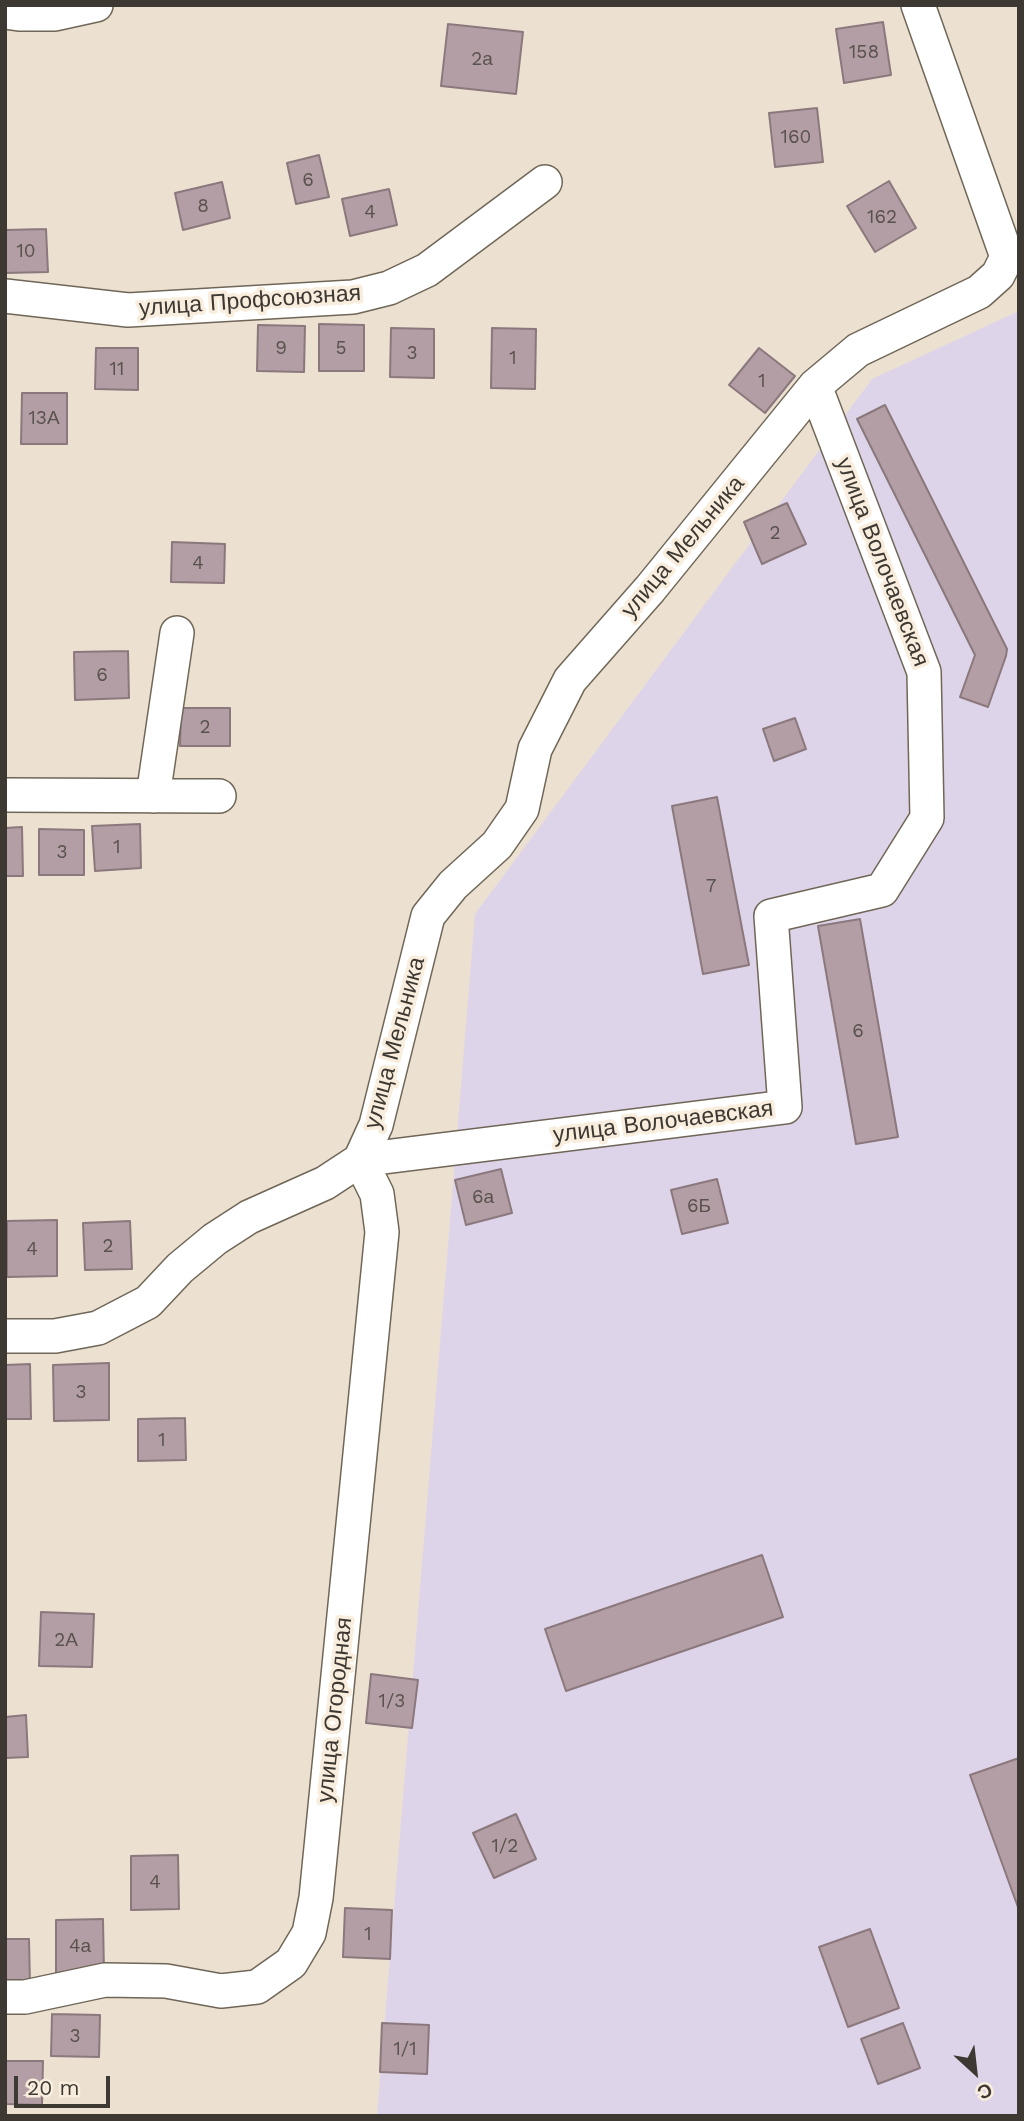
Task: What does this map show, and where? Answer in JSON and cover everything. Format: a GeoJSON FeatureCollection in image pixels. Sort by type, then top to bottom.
{"type":"FeatureCollection","features":[{"type":"Feature","properties":{"kind":"street"},"geometry":{"type":"LineString","coordinates":[[5,12],[55,14],[96,5]]}},
{"type":"Feature","properties":{"kind":"street","name":"улица Мельника"},"geometry":{"type":"LineString","coordinates":[[360,1160],[376,1125],[428,916],[453,885],[497,845],[522,809],[535,749],[570,680],[650,589],[815,386],[858,350],[979,292],[998,275],[1007,257],[918,5]]}},
{"type":"Feature","properties":{"kind":"street","name":"улица Профсоюзная"},"geometry":{"type":"LineString","coordinates":[[5,296],[128,310],[353,297],[389,288],[427,271],[545,182]]}},
{"type":"Feature","properties":{"kind":"street","name":"улица Волочаевская"},"geometry":{"type":"LineString","coordinates":[[5,1336],[55,1336],[99,1328],[148,1302],[180,1268],[215,1239],[249,1217],[325,1183],[360,1160],[785,1107],[771,916],[882,890],[927,818],[924,672],[815,386]]}},
{"type":"Feature","properties":{"kind":"street"},"geometry":{"type":"LineString","coordinates":[[153,796],[177,634]]}},
{"type":"Feature","properties":{"kind":"street"},"geometry":{"type":"LineString","coordinates":[[5,795],[219,796]]}},
{"type":"Feature","properties":{"kind":"street","name":"улица Огородная"},"geometry":{"type":"LineString","coordinates":[[5,1997],[25,1997],[105,1980],[166,1981],[221,1991],[257,1987],[291,1963],[309,1933],[316,1898],[382,1232],[377,1194],[360,1160]]}},
{"type":"Feature","properties":{"kind":"shaded area"},"geometry":{"type":"Polygon","coordinates":[[[1019,311],[1019,2116],[377,2116],[475,914],[872,379],[1019,311]]]}},
{"type":"Feature","properties":{"kind":"building"},"geometry":{"type":"Polygon","coordinates":[[[883,22],[891,75],[844,83],[836,29],[883,22]]]}},
{"type":"Feature","properties":{"kind":"building"},"geometry":{"type":"Polygon","coordinates":[[[448,24],[523,32],[516,94],[441,86],[448,24]]]}},
{"type":"Feature","properties":{"kind":"building"},"geometry":{"type":"Polygon","coordinates":[[[817,108],[823,162],[775,167],[769,113],[817,108]]]}},
{"type":"Feature","properties":{"kind":"building"},"geometry":{"type":"Polygon","coordinates":[[[319,155],[329,197],[296,204],[287,163],[319,155]]]}},
{"type":"Feature","properties":{"kind":"building"},"geometry":{"type":"Polygon","coordinates":[[[889,181],[916,228],[875,252],[847,206],[889,181]]]}},
{"type":"Feature","properties":{"kind":"building"},"geometry":{"type":"Polygon","coordinates":[[[222,182],[230,218],[183,230],[175,193],[222,182]]]}},
{"type":"Feature","properties":{"kind":"building"},"geometry":{"type":"Polygon","coordinates":[[[389,189],[397,225],[350,236],[342,199],[389,189]]]}},
{"type":"Feature","properties":{"kind":"building"},"geometry":{"type":"Polygon","coordinates":[[[46,229],[48,272],[5,273],[5,230],[46,229]]]}},
{"type":"Feature","properties":{"kind":"building"},"geometry":{"type":"Polygon","coordinates":[[[319,324],[364,325],[364,371],[319,371],[319,324]]]}},
{"type":"Feature","properties":{"kind":"building"},"geometry":{"type":"Polygon","coordinates":[[[258,325],[305,326],[304,372],[257,371],[258,325]]]}},
{"type":"Feature","properties":{"kind":"building"},"geometry":{"type":"Polygon","coordinates":[[[391,328],[434,329],[434,378],[390,377],[391,328]]]}},
{"type":"Feature","properties":{"kind":"building"},"geometry":{"type":"Polygon","coordinates":[[[492,328],[536,329],[535,389],[491,388],[492,328]]]}},
{"type":"Feature","properties":{"kind":"building"},"geometry":{"type":"Polygon","coordinates":[[[96,348],[138,348],[138,390],[95,389],[96,348]]]}},
{"type":"Feature","properties":{"kind":"building"},"geometry":{"type":"Polygon","coordinates":[[[759,348],[795,376],[765,413],[729,385],[759,348]]]}},
{"type":"Feature","properties":{"kind":"building"},"geometry":{"type":"Polygon","coordinates":[[[22,393],[67,393],[67,444],[21,444],[22,393]]]}},
{"type":"Feature","properties":{"kind":"building"},"geometry":{"type":"Polygon","coordinates":[[[885,405],[1007,649],[988,707],[960,697],[975,655],[857,419],[885,405]]]}},
{"type":"Feature","properties":{"kind":"building"},"geometry":{"type":"Polygon","coordinates":[[[787,503],[806,544],[762,564],[744,522],[787,503]]]}},
{"type":"Feature","properties":{"kind":"building"},"geometry":{"type":"Polygon","coordinates":[[[172,542],[225,544],[224,583],[171,582],[172,542]]]}},
{"type":"Feature","properties":{"kind":"building"},"geometry":{"type":"Polygon","coordinates":[[[128,651],[129,698],[75,700],[74,652],[128,651]]]}},
{"type":"Feature","properties":{"kind":"building"},"geometry":{"type":"Polygon","coordinates":[[[181,708],[230,708],[230,746],[180,746],[181,708]]]}},
{"type":"Feature","properties":{"kind":"building"},"geometry":{"type":"Polygon","coordinates":[[[795,718],[806,749],[774,761],[763,729],[795,718]]]}},
{"type":"Feature","properties":{"kind":"building"},"geometry":{"type":"Polygon","coordinates":[[[717,797],[749,965],[703,974],[672,806],[717,797]]]}},
{"type":"Feature","properties":{"kind":"building"},"geometry":{"type":"Polygon","coordinates":[[[140,824],[141,868],[95,871],[92,826],[140,824]]]}},
{"type":"Feature","properties":{"kind":"building"},"geometry":{"type":"Polygon","coordinates":[[[22,827],[23,876],[5,876],[5,828],[22,827]]]}},
{"type":"Feature","properties":{"kind":"building"},"geometry":{"type":"Polygon","coordinates":[[[39,829],[84,830],[84,875],[39,875],[39,829]]]}},
{"type":"Feature","properties":{"kind":"building"},"geometry":{"type":"Polygon","coordinates":[[[860,919],[898,1137],[856,1144],[818,926],[860,919]]]}},
{"type":"Feature","properties":{"kind":"building"},"geometry":{"type":"Polygon","coordinates":[[[501,1169],[512,1213],[466,1225],[455,1180],[501,1169]]]}},
{"type":"Feature","properties":{"kind":"building"},"geometry":{"type":"Polygon","coordinates":[[[717,1179],[728,1223],[682,1234],[671,1190],[717,1179]]]}},
{"type":"Feature","properties":{"kind":"building"},"geometry":{"type":"Polygon","coordinates":[[[57,1220],[57,1276],[7,1277],[7,1221],[57,1220]]]}},
{"type":"Feature","properties":{"kind":"building"},"geometry":{"type":"Polygon","coordinates":[[[130,1221],[132,1269],[85,1270],[83,1223],[130,1221]]]}},
{"type":"Feature","properties":{"kind":"building"},"geometry":{"type":"Polygon","coordinates":[[[109,1363],[109,1420],[54,1421],[53,1365],[109,1363]]]}},
{"type":"Feature","properties":{"kind":"building"},"geometry":{"type":"Polygon","coordinates":[[[30,1364],[31,1419],[5,1419],[5,1365],[30,1364]]]}},
{"type":"Feature","properties":{"kind":"building"},"geometry":{"type":"Polygon","coordinates":[[[185,1418],[186,1460],[138,1461],[138,1419],[185,1418]]]}},
{"type":"Feature","properties":{"kind":"building"},"geometry":{"type":"Polygon","coordinates":[[[762,1555],[783,1617],[566,1691],[545,1629],[762,1555]]]}},
{"type":"Feature","properties":{"kind":"building"},"geometry":{"type":"Polygon","coordinates":[[[41,1612],[94,1614],[92,1667],[39,1666],[41,1612]]]}},
{"type":"Feature","properties":{"kind":"building"},"geometry":{"type":"Polygon","coordinates":[[[371,1674],[418,1680],[412,1728],[366,1723],[371,1674]]]}},
{"type":"Feature","properties":{"kind":"building"},"geometry":{"type":"Polygon","coordinates":[[[26,1715],[28,1757],[5,1758],[5,1717],[26,1715]]]}},
{"type":"Feature","properties":{"kind":"building"},"geometry":{"type":"Polygon","coordinates":[[[1019,1758],[1019,1910],[970,1775],[1019,1758]]]}},
{"type":"Feature","properties":{"kind":"building"},"geometry":{"type":"Polygon","coordinates":[[[516,1814],[536,1859],[494,1878],[473,1833],[516,1814]]]}},
{"type":"Feature","properties":{"kind":"building"},"geometry":{"type":"Polygon","coordinates":[[[178,1855],[179,1909],[131,1910],[131,1856],[178,1855]]]}},
{"type":"Feature","properties":{"kind":"building"},"geometry":{"type":"Polygon","coordinates":[[[345,1908],[392,1910],[390,1959],[343,1957],[345,1908]]]}},
{"type":"Feature","properties":{"kind":"building"},"geometry":{"type":"Polygon","coordinates":[[[103,1919],[104,1973],[56,1974],[56,1920],[103,1919]]]}},
{"type":"Feature","properties":{"kind":"building"},"geometry":{"type":"Polygon","coordinates":[[[870,1929],[899,2008],[848,2027],[819,1947],[870,1929]]]}},
{"type":"Feature","properties":{"kind":"building"},"geometry":{"type":"Polygon","coordinates":[[[5,1939],[29,1939],[30,1985],[5,1985],[5,1939]]]}},
{"type":"Feature","properties":{"kind":"building"},"geometry":{"type":"Polygon","coordinates":[[[52,2014],[100,2015],[99,2057],[51,2056],[52,2014]]]}},
{"type":"Feature","properties":{"kind":"building"},"geometry":{"type":"Polygon","coordinates":[[[382,2023],[429,2025],[427,2074],[380,2072],[382,2023]]]}},
{"type":"Feature","properties":{"kind":"building"},"geometry":{"type":"Polygon","coordinates":[[[903,2023],[920,2068],[878,2084],[861,2039],[903,2023]]]}},
{"type":"Feature","properties":{"kind":"building"},"geometry":{"type":"Polygon","coordinates":[[[5,2061],[43,2061],[42,2105],[5,2104],[5,2061]]]}}]}
